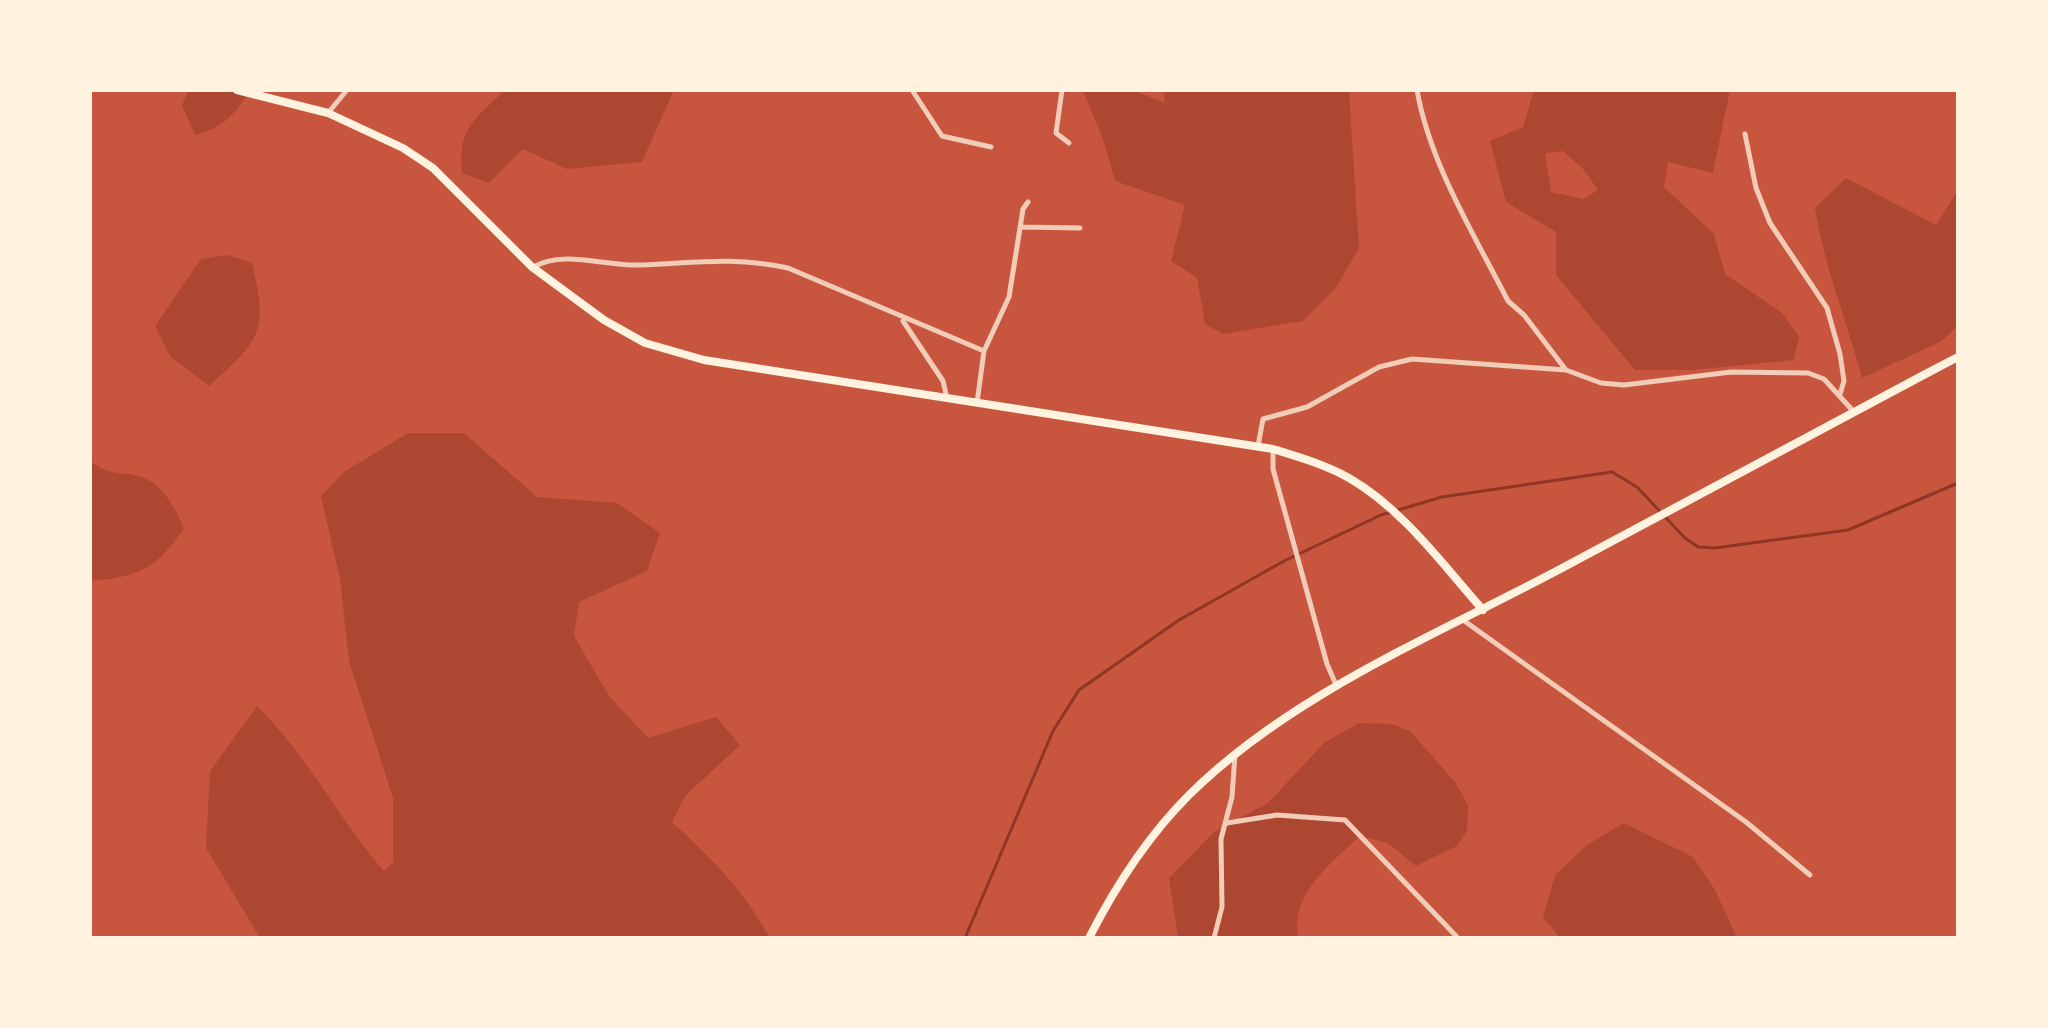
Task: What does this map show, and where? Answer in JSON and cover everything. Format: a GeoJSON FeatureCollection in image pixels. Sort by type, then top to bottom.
{"type":"FeatureCollection","features":[{"type":"Feature","properties":{"kind":"main road"},"geometry":{"type":"LineString","coordinates":[[237,90],[328,113],[403,148],[433,168],[532,267],[604,320],[645,343],[704,360],[1273,449],[1349,478],[1375,497],[1483,610]]}},
{"type":"Feature","properties":{"kind":"main road"},"geometry":{"type":"LineString","coordinates":[[1089,938],[1132,864],[1188,797],[1235,754],[1338,688],[1958,357]]}},
{"type":"Feature","properties":{"kind":"street"},"geometry":{"type":"LineString","coordinates":[[328,113],[347,90]]}},
{"type":"Feature","properties":{"kind":"street"},"geometry":{"type":"LineString","coordinates":[[912,90],[942,136],[991,147]]}},
{"type":"Feature","properties":{"kind":"street"},"geometry":{"type":"LineString","coordinates":[[1062,90],[1056,133],[1069,143]]}},
{"type":"Feature","properties":{"kind":"street"},"geometry":{"type":"LineString","coordinates":[[1417,90],[1420,111],[1445,176],[1508,301],[1524,315],[1566,370]]}},
{"type":"Feature","properties":{"kind":"street"},"geometry":{"type":"LineString","coordinates":[[1745,134],[1756,188],[1770,223],[1827,308],[1844,381],[1840,395]]}},
{"type":"Feature","properties":{"kind":"street"},"geometry":{"type":"LineString","coordinates":[[977,404],[984,351],[1009,297],[1028,202]]}},
{"type":"Feature","properties":{"kind":"street"},"geometry":{"type":"LineString","coordinates":[[1022,227],[1080,228]]}},
{"type":"Feature","properties":{"kind":"street"},"geometry":{"type":"LineString","coordinates":[[532,267],[556,257],[642,265],[729,259],[761,262],[788,268],[902,319],[984,351]]}},
{"type":"Feature","properties":{"kind":"street"},"geometry":{"type":"LineString","coordinates":[[902,319],[943,381],[947,399]]}},
{"type":"Feature","properties":{"kind":"street"},"geometry":{"type":"LineString","coordinates":[[1258,447],[1263,419],[1307,407],[1379,367],[1399,361],[1424,359],[1566,370],[1601,383],[1624,385],[1731,372],[1808,373],[1824,379],[1854,412]]}},
{"type":"Feature","properties":{"kind":"street"},"geometry":{"type":"LineString","coordinates":[[1273,449],[1273,469],[1327,664],[1338,688]]}},
{"type":"Feature","properties":{"kind":"street"},"geometry":{"type":"LineString","coordinates":[[1463,620],[1746,822],[1810,875]]}},
{"type":"Feature","properties":{"kind":"street"},"geometry":{"type":"LineString","coordinates":[[1214,938],[1222,907],[1221,839],[1227,823],[1235,754]]}},
{"type":"Feature","properties":{"kind":"street"},"geometry":{"type":"LineString","coordinates":[[1227,823],[1277,815],[1312,814],[1345,820],[1458,938]]}},
{"type":"Feature","properties":{"kind":"shaded area"},"geometry":{"type":"Polygon","coordinates":[[[189,90],[250,90],[227,119],[213,129],[195,135],[182,105],[189,90]]]}},
{"type":"Feature","properties":{"kind":"shaded area"},"geometry":{"type":"Polygon","coordinates":[[[505,90],[674,90],[642,162],[567,169],[523,149],[489,183],[462,173],[462,145],[470,126],[505,90]]]}},
{"type":"Feature","properties":{"kind":"shaded area"},"geometry":{"type":"Polygon","coordinates":[[[1132,90],[1165,103],[1163,90],[1349,90],[1359,248],[1335,289],[1303,321],[1223,334],[1205,324],[1197,278],[1171,261],[1185,205],[1115,181],[1103,139],[1083,91],[1132,90]]]}},
{"type":"Feature","properties":{"kind":"shaded area"},"geometry":{"type":"Polygon","coordinates":[[[1534,90],[1730,90],[1713,173],[1668,162],[1664,187],[1714,234],[1725,274],[1782,313],[1799,337],[1794,360],[1692,370],[1635,370],[1556,275],[1556,232],[1506,202],[1490,141],[1523,127],[1534,90]],[[1563,151],[1545,153],[1551,192],[1583,199],[1598,190],[1584,170],[1563,151]]]}},
{"type":"Feature","properties":{"kind":"shaded area"},"geometry":{"type":"Polygon","coordinates":[[[1846,178],[1936,225],[1958,190],[1958,326],[1940,342],[1862,378],[1830,272],[1815,208],[1846,178]]]}},
{"type":"Feature","properties":{"kind":"shaded area"},"geometry":{"type":"Polygon","coordinates":[[[228,255],[252,263],[260,305],[259,320],[250,345],[209,386],[170,356],[155,326],[201,259],[228,255]]]}},
{"type":"Feature","properties":{"kind":"shaded area"},"geometry":{"type":"Polygon","coordinates":[[[408,433],[464,433],[537,497],[617,503],[660,533],[647,571],[579,602],[574,636],[609,696],[648,738],[716,717],[740,745],[685,796],[672,822],[726,876],[770,938],[260,938],[206,848],[210,771],[257,706],[291,745],[384,871],[393,862],[393,798],[349,661],[340,579],[321,496],[344,472],[408,433]]]}},
{"type":"Feature","properties":{"kind":"shaded area"},"geometry":{"type":"Polygon","coordinates":[[[90,461],[105,470],[136,475],[151,482],[168,499],[184,528],[155,562],[134,573],[90,581],[90,461]]]}},
{"type":"Feature","properties":{"kind":"shaded area"},"geometry":{"type":"Polygon","coordinates":[[[1359,723],[1392,724],[1411,732],[1455,782],[1468,805],[1467,831],[1457,846],[1416,866],[1388,843],[1360,836],[1326,868],[1306,894],[1297,923],[1299,938],[1178,938],[1169,878],[1214,832],[1268,803],[1325,742],[1359,723]]]}},
{"type":"Feature","properties":{"kind":"shaded area"},"geometry":{"type":"Polygon","coordinates":[[[1624,823],[1693,857],[1715,890],[1737,938],[1560,938],[1543,917],[1555,875],[1587,845],[1624,823]]]}},
{"type":"Feature","properties":{"kind":"waterway"},"geometry":{"type":"LineString","coordinates":[[965,938],[1053,731],[1079,690],[1179,620],[1284,561],[1381,515],[1442,497],[1612,472],[1637,487],[1685,538],[1698,547],[1715,548],[1848,530],[1958,483]]}}]}
